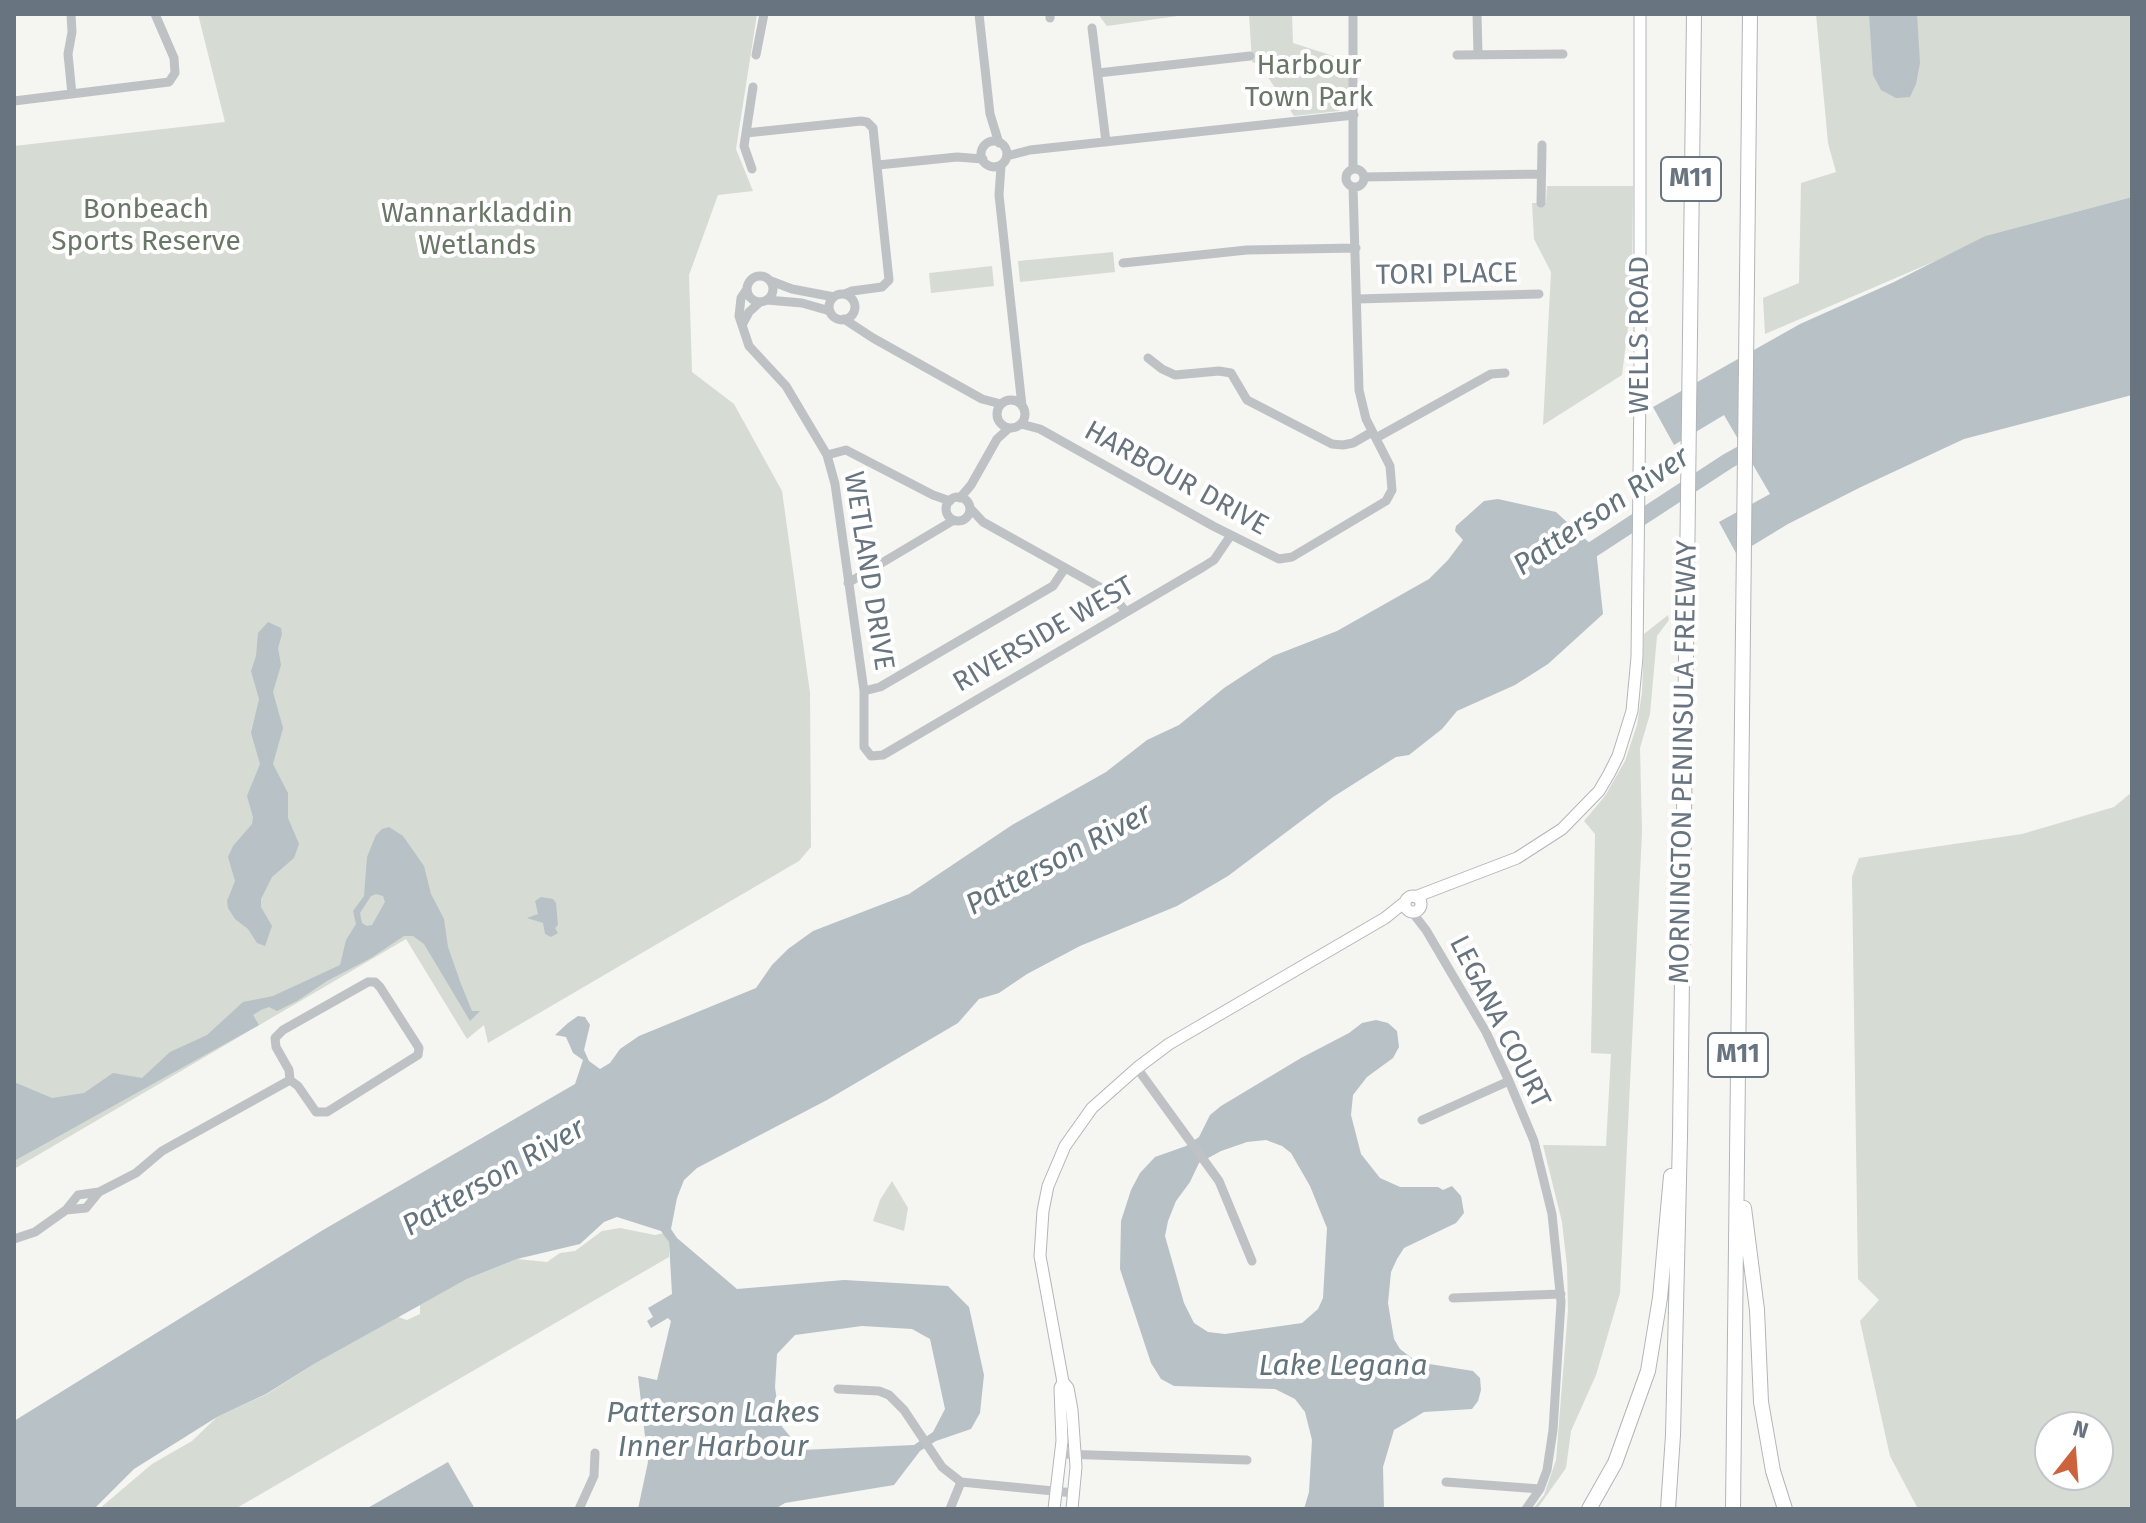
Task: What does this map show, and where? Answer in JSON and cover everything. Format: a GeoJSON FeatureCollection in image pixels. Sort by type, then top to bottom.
{"type":"FeatureCollection","features":[{"type":"Feature","properties":{"kind":"highway","name":"MORNINGTON PENINSULA FREEWAY"},"geometry":{"type":"LineString","coordinates":[[1668,1509],[1673,1435],[1680,1136],[1694,14]]}},
{"type":"Feature","properties":{"kind":"highway","name":"MORNINGTON PENINSULA FREEWAY"},"geometry":{"type":"LineString","coordinates":[[1733,1509],[1750,14]]}},
{"type":"Feature","properties":{"kind":"highway"},"geometry":{"type":"LineString","coordinates":[[1589,1509],[1615,1463],[1648,1371],[1660,1298],[1670,1180],[1680,1136]]}},
{"type":"Feature","properties":{"kind":"highway"},"geometry":{"type":"LineString","coordinates":[[1737,1156],[1757,1310],[1761,1402],[1773,1471],[1785,1509]]}},
{"type":"Feature","properties":{"kind":"main road","name":"WELLS ROAD"},"geometry":{"type":"LineString","coordinates":[[1413,906],[1439,890],[1517,858],[1571,822],[1599,791],[1618,756],[1632,711],[1637,657],[1640,14]]}},
{"type":"Feature","properties":{"kind":"main road"},"geometry":{"type":"LineString","coordinates":[[1072,1509],[1076,1454],[1072,1410],[1068,1388],[1063,1382],[1040,1256],[1048,1186],[1065,1146],[1092,1108],[1137,1068],[1200,1025],[1385,918],[1413,906]]}},
{"type":"Feature","properties":{"kind":"main road"},"geometry":{"type":"LineString","coordinates":[[1054,1509],[1061,1454],[1060,1388],[1063,1382]]}},
{"type":"Feature","properties":{"kind":"street"},"geometry":{"type":"LineString","coordinates":[[71,14],[68,54],[72,94]]}},
{"type":"Feature","properties":{"kind":"street"},"geometry":{"type":"LineString","coordinates":[[14,101],[169,82],[175,73],[174,58],[155,14]]}},
{"type":"Feature","properties":{"kind":"street"},"geometry":{"type":"LineString","coordinates":[[756,55],[764,14]]}},
{"type":"Feature","properties":{"kind":"street"},"geometry":{"type":"LineString","coordinates":[[979,14],[990,114],[986,163],[999,195]]}},
{"type":"Feature","properties":{"kind":"street"},"geometry":{"type":"LineString","coordinates":[[1353,14],[1353,169],[1346,178],[1353,187],[1361,184],[1364,177]]}},
{"type":"Feature","properties":{"kind":"street"},"geometry":{"type":"LineString","coordinates":[[1477,14],[1478,54]]}},
{"type":"Feature","properties":{"kind":"street"},"geometry":{"type":"LineString","coordinates":[[1092,28],[1106,142]]}},
{"type":"Feature","properties":{"kind":"street"},"geometry":{"type":"LineString","coordinates":[[1457,55],[1563,54]]}},
{"type":"Feature","properties":{"kind":"street"},"geometry":{"type":"LineString","coordinates":[[1098,73],[1250,56]]}},
{"type":"Feature","properties":{"kind":"street"},"geometry":{"type":"LineString","coordinates":[[752,169],[745,148],[753,87]]}},
{"type":"Feature","properties":{"kind":"street"},"geometry":{"type":"LineString","coordinates":[[935,533],[971,485],[997,439],[1009,428],[1021,424],[1023,410],[999,195],[1004,148],[990,114]]}},
{"type":"Feature","properties":{"kind":"street"},"geometry":{"type":"LineString","coordinates":[[878,165],[957,157],[985,146],[1030,150],[1354,115]]}},
{"type":"Feature","properties":{"kind":"street"},"geometry":{"type":"LineString","coordinates":[[742,325],[740,303],[750,281],[756,276],[764,276],[807,293],[834,297],[885,286],[889,280],[873,128],[867,122],[746,133]]}},
{"type":"Feature","properties":{"kind":"street"},"geometry":{"type":"LineString","coordinates":[[1541,203],[1542,145]]}},
{"type":"Feature","properties":{"kind":"street"},"geometry":{"type":"LineString","coordinates":[[957,157],[1001,166]]}},
{"type":"Feature","properties":{"kind":"street"},"geometry":{"type":"LineString","coordinates":[[1353,169],[1359,169],[1364,177]]}},
{"type":"Feature","properties":{"kind":"street"},"geometry":{"type":"LineString","coordinates":[[1364,177],[1541,174]]}},
{"type":"Feature","properties":{"kind":"street","name":"HARBOUR DRIVE"},"geometry":{"type":"LineString","coordinates":[[1021,424],[1040,429],[1270,556],[1285,559],[1386,501],[1392,490],[1392,476],[1362,406],[1359,390],[1353,187]]}},
{"type":"Feature","properties":{"kind":"street"},"geometry":{"type":"LineString","coordinates":[[1123,263],[1247,250],[1356,248]]}},
{"type":"Feature","properties":{"kind":"street"},"geometry":{"type":"LineString","coordinates":[[742,325],[749,312],[773,293],[771,281]]}},
{"type":"Feature","properties":{"kind":"street"},"geometry":{"type":"LineString","coordinates":[[747,289],[750,297],[802,303],[830,311],[836,318],[860,327]]}},
{"type":"Feature","properties":{"kind":"street"},"geometry":{"type":"LineString","coordinates":[[844,319],[872,290]]}},
{"type":"Feature","properties":{"kind":"street"},"geometry":{"type":"LineString","coordinates":[[845,294],[854,301],[860,327],[873,338],[1001,410],[1023,410]]}},
{"type":"Feature","properties":{"kind":"street","name":"TORI PLACE"},"geometry":{"type":"LineString","coordinates":[[1357,299],[1539,294]]}},
{"type":"Feature","properties":{"kind":"street"},"geometry":{"type":"LineString","coordinates":[[830,311],[834,297]]}},
{"type":"Feature","properties":{"kind":"street","name":"WETLAND DRIVE"},"geometry":{"type":"LineString","coordinates":[[742,325],[749,346],[786,386],[827,455],[835,484],[864,691],[864,747],[869,755]]}},
{"type":"Feature","properties":{"kind":"street"},"geometry":{"type":"LineString","coordinates":[[1148,358],[1175,375],[1219,371],[1231,373],[1247,400],[1318,439],[1343,445],[1374,435],[1491,374],[1505,373]]}},
{"type":"Feature","properties":{"kind":"street"},"geometry":{"type":"LineString","coordinates":[[997,439],[1001,410],[1019,383]]}},
{"type":"Feature","properties":{"kind":"street"},"geometry":{"type":"LineString","coordinates":[[1001,410],[1009,428]]}},
{"type":"Feature","properties":{"kind":"street","name":"HARBOUR DRIVE"},"geometry":{"type":"LineString","coordinates":[[1023,410],[1040,429]]}},
{"type":"Feature","properties":{"kind":"street"},"geometry":{"type":"LineString","coordinates":[[827,455],[846,450],[933,495],[957,504],[983,522],[1112,594],[1126,612]]}},
{"type":"Feature","properties":{"kind":"street"},"geometry":{"type":"LineString","coordinates":[[957,504],[960,519]]}},
{"type":"Feature","properties":{"kind":"street"},"geometry":{"type":"LineString","coordinates":[[957,504],[960,519]]}},
{"type":"Feature","properties":{"kind":"street"},"geometry":{"type":"LineString","coordinates":[[848,583],[960,519],[983,522]]}},
{"type":"Feature","properties":{"kind":"street","name":"RIVERSIDE WEST"},"geometry":{"type":"LineString","coordinates":[[869,755],[883,755],[1208,564],[1219,554],[1231,535]]}},
{"type":"Feature","properties":{"kind":"street"},"geometry":{"type":"LineString","coordinates":[[864,691],[880,687],[1053,586],[1065,568]]}},
{"type":"Feature","properties":{"kind":"street","name":"LEGANA COURT"},"geometry":{"type":"LineString","coordinates":[[1413,906],[1486,1032],[1509,1081],[1534,1141],[1556,1236],[1561,1341],[1553,1430],[1547,1470],[1540,1489],[1526,1509]]}},
{"type":"Feature","properties":{"kind":"street"},"geometry":{"type":"LineString","coordinates":[[368,982],[379,985],[419,1049],[413,1061],[325,1113],[314,1111],[299,1087],[290,1080],[288,1067],[275,1043],[277,1035],[368,982]]}},
{"type":"Feature","properties":{"kind":"street"},"geometry":{"type":"LineString","coordinates":[[1137,1068],[1205,1159],[1229,1200],[1252,1261]]}},
{"type":"Feature","properties":{"kind":"street"},"geometry":{"type":"LineString","coordinates":[[14,1239],[35,1232],[66,1210],[86,1208],[99,1192],[138,1172],[166,1149],[290,1080]]}},
{"type":"Feature","properties":{"kind":"street"},"geometry":{"type":"LineString","coordinates":[[1422,1120],[1509,1081]]}},
{"type":"Feature","properties":{"kind":"street"},"geometry":{"type":"LineString","coordinates":[[1453,1298],[1561,1294]]}},
{"type":"Feature","properties":{"kind":"street"},"geometry":{"type":"LineString","coordinates":[[838,1389],[879,1391],[897,1401],[942,1467],[961,1482],[1074,1493]]}},
{"type":"Feature","properties":{"kind":"street"},"geometry":{"type":"LineString","coordinates":[[579,1509],[594,1476],[595,1453]]}},
{"type":"Feature","properties":{"kind":"street"},"geometry":{"type":"LineString","coordinates":[[1061,1454],[1247,1460]]}},
{"type":"Feature","properties":{"kind":"street"},"geometry":{"type":"LineString","coordinates":[[950,1509],[961,1482]]}},
{"type":"Feature","properties":{"kind":"street"},"geometry":{"type":"LineString","coordinates":[[1446,1482],[1540,1489]]}},
{"type":"Feature","properties":{"kind":"green space"},"geometry":{"type":"Polygon","coordinates":[[[198,14],[757,14],[736,149],[753,191],[718,195],[689,275],[692,372],[734,404],[782,491],[810,693],[811,847],[799,861],[488,1043],[484,1025],[467,1039],[406,939],[14,1169],[14,146],[225,122],[198,14]]]}},
{"type":"Feature","properties":{"kind":"green space","name":"Harbour Town Park"},"geometry":{"type":"Polygon","coordinates":[[[1098,14],[1192,14],[1107,26],[1098,14]]]}},
{"type":"Feature","properties":{"kind":"green space","name":"Harbour Town Park"},"geometry":{"type":"Polygon","coordinates":[[[1249,14],[1292,14],[1293,43],[1349,61],[1349,102],[1339,111],[1294,116],[1259,64],[1252,62],[1249,14]]]}},
{"type":"Feature","properties":{"kind":"green space"},"geometry":{"type":"Polygon","coordinates":[[[1816,14],[2132,14],[2132,197],[1985,236],[1940,259],[1765,334],[1763,298],[1799,283],[1801,183],[1836,172],[1828,143],[1816,14]]]}},
{"type":"Feature","properties":{"kind":"green space"},"geometry":{"type":"Polygon","coordinates":[[[1547,186],[1633,186],[1632,297],[1622,375],[1543,425],[1551,272],[1534,239],[1532,203],[1546,203],[1547,186]]]}},
{"type":"Feature","properties":{"kind":"green space"},"geometry":{"type":"Polygon","coordinates":[[[1113,252],[1115,272],[1020,282],[1018,261],[1113,252]]]}},
{"type":"Feature","properties":{"kind":"green space"},"geometry":{"type":"Polygon","coordinates":[[[992,266],[994,286],[931,293],[929,273],[992,266]]]}},
{"type":"Feature","properties":{"kind":"green space"},"geometry":{"type":"Polygon","coordinates":[[[1668,615],[1669,620],[1657,636],[1650,714],[1640,748],[1642,832],[1620,1293],[1596,1375],[1571,1431],[1566,1468],[1537,1509],[1533,1509],[1544,1495],[1556,1460],[1568,1310],[1562,1222],[1543,1145],[1606,1146],[1611,1054],[1591,1053],[1595,834],[1584,821],[1605,796],[1625,761],[1637,725],[1642,693],[1644,634],[1668,615]]]}},
{"type":"Feature","properties":{"kind":"green space"},"geometry":{"type":"Polygon","coordinates":[[[2132,792],[2132,1509],[1918,1509],[1890,1456],[1860,1321],[1879,1300],[1858,1279],[1852,877],[1859,858],[2022,834],[2114,807],[2132,792]]]}},
{"type":"Feature","properties":{"kind":"green space"},"geometry":{"type":"Polygon","coordinates":[[[892,1181],[908,1208],[904,1231],[873,1221],[880,1200],[892,1181]]]}},
{"type":"Feature","properties":{"kind":"green space"},"geometry":{"type":"Polygon","coordinates":[[[620,1228],[655,1235],[664,1233],[669,1242],[669,1257],[235,1509],[99,1509],[152,1464],[192,1441],[217,1417],[267,1394],[398,1317],[407,1320],[420,1314],[420,1305],[467,1279],[517,1259],[547,1262],[560,1253],[575,1251],[602,1231],[620,1228]]]}},
{"type":"Feature","properties":{"kind":"water"},"geometry":{"type":"Polygon","coordinates":[[[1869,14],[1917,14],[1920,63],[1910,97],[1896,98],[1881,90],[1873,75],[1869,14]]]}},
{"type":"Feature","properties":{"kind":"water"},"geometry":{"type":"Polygon","coordinates":[[[2132,197],[2132,395],[1964,439],[1788,524],[1737,555],[1719,522],[1770,494],[1724,415],[1674,445],[1653,407],[1800,324],[1894,282],[1985,236],[2132,197]]]}},
{"type":"Feature","properties":{"kind":"water","name":"Patterson Lakes Inner Harbour"},"geometry":{"type":"Polygon","coordinates":[[[1498,499],[1556,512],[1596,549],[1603,614],[1548,664],[1515,685],[1457,711],[1442,729],[1409,755],[1396,757],[1333,797],[1228,876],[1177,906],[1080,946],[999,993],[979,999],[958,1023],[827,1100],[697,1168],[684,1180],[671,1229],[677,1238],[737,1289],[844,1280],[948,1286],[969,1307],[984,1375],[980,1413],[971,1429],[936,1441],[920,1451],[894,1485],[785,1503],[775,1509],[638,1509],[648,1462],[638,1376],[657,1380],[671,1321],[668,1318],[651,1328],[647,1321],[653,1317],[648,1308],[672,1294],[669,1242],[661,1231],[617,1217],[604,1222],[580,1244],[517,1259],[467,1279],[266,1394],[217,1417],[134,1469],[94,1509],[14,1509],[14,1421],[323,1230],[575,1084],[583,1060],[573,1053],[566,1037],[555,1035],[578,1016],[585,1017],[590,1025],[584,1050],[589,1061],[600,1069],[639,1036],[756,988],[788,949],[813,931],[909,894],[1012,825],[1106,772],[1147,740],[1179,725],[1224,688],[1273,656],[1337,631],[1429,579],[1463,540],[1455,531],[1456,526],[1484,501],[1498,499]],[[862,1326],[795,1335],[777,1354],[775,1387],[780,1424],[801,1450],[914,1445],[933,1432],[945,1409],[930,1339],[912,1329],[862,1326]]]}},
{"type":"Feature","properties":{"kind":"water"},"geometry":{"type":"Polygon","coordinates":[[[268,622],[281,628],[282,634],[278,648],[281,665],[273,692],[283,728],[273,764],[288,793],[288,818],[299,844],[294,858],[272,877],[261,899],[261,907],[272,926],[265,946],[257,943],[248,929],[235,919],[227,901],[235,881],[228,857],[233,846],[252,824],[247,796],[260,764],[251,733],[259,699],[251,671],[258,633],[268,622]]]}},
{"type":"Feature","properties":{"kind":"water"},"geometry":{"type":"Polygon","coordinates":[[[389,827],[403,836],[424,866],[431,894],[444,919],[448,947],[461,984],[472,1011],[480,1011],[470,1021],[424,944],[413,936],[404,936],[297,1001],[277,1011],[269,1007],[261,1010],[253,1015],[259,1025],[14,1161],[14,1082],[52,1098],[84,1093],[113,1073],[142,1078],[170,1052],[207,1035],[243,1002],[273,996],[340,965],[346,940],[356,924],[353,911],[364,896],[367,857],[376,835],[389,827]],[[371,896],[360,913],[362,923],[372,925],[385,902],[383,896],[371,896]]]}},
{"type":"Feature","properties":{"kind":"water"},"geometry":{"type":"Polygon","coordinates":[[[541,897],[553,899],[556,903],[558,925],[555,928],[558,933],[551,937],[545,934],[543,923],[527,918],[538,914],[535,901],[541,897]]]}},
{"type":"Feature","properties":{"kind":"water","name":"Lake Legana"},"geometry":{"type":"Polygon","coordinates":[[[1376,1020],[1388,1023],[1397,1031],[1399,1047],[1393,1058],[1367,1077],[1353,1095],[1351,1115],[1361,1154],[1380,1178],[1400,1187],[1438,1187],[1443,1190],[1452,1186],[1461,1196],[1464,1213],[1456,1223],[1404,1248],[1397,1259],[1391,1272],[1388,1303],[1394,1339],[1400,1349],[1417,1362],[1473,1371],[1480,1378],[1481,1390],[1472,1409],[1424,1412],[1394,1430],[1383,1467],[1384,1509],[1304,1509],[1309,1492],[1312,1440],[1305,1412],[1295,1399],[1275,1389],[1174,1386],[1161,1379],[1151,1363],[1120,1269],[1121,1221],[1140,1173],[1155,1157],[1186,1146],[1199,1137],[1210,1115],[1221,1106],[1362,1023],[1376,1020]],[[1266,1140],[1247,1142],[1199,1163],[1168,1221],[1165,1236],[1184,1303],[1194,1323],[1208,1332],[1225,1334],[1302,1323],[1318,1309],[1323,1298],[1327,1228],[1310,1186],[1291,1153],[1266,1140]]]}},
{"type":"Feature","properties":{"kind":"water"},"geometry":{"type":"Polygon","coordinates":[[[448,1462],[475,1509],[366,1509],[406,1486],[448,1462]]]}},
{"type":"Feature","properties":{"kind":"waterway","name":"Patterson River"},"geometry":{"type":"LineString","coordinates":[[1578,559],[1757,445]]}},
{"type":"Feature","properties":{"kind":"park label","name":"Bonbeach Sports Reserve"},"geometry":{"type":"Point","coordinates":[146,226]}},
{"type":"Feature","properties":{"kind":"park label","name":"Wannarkladdin Wetlands"},"geometry":{"type":"Point","coordinates":[477,230]}}]}
